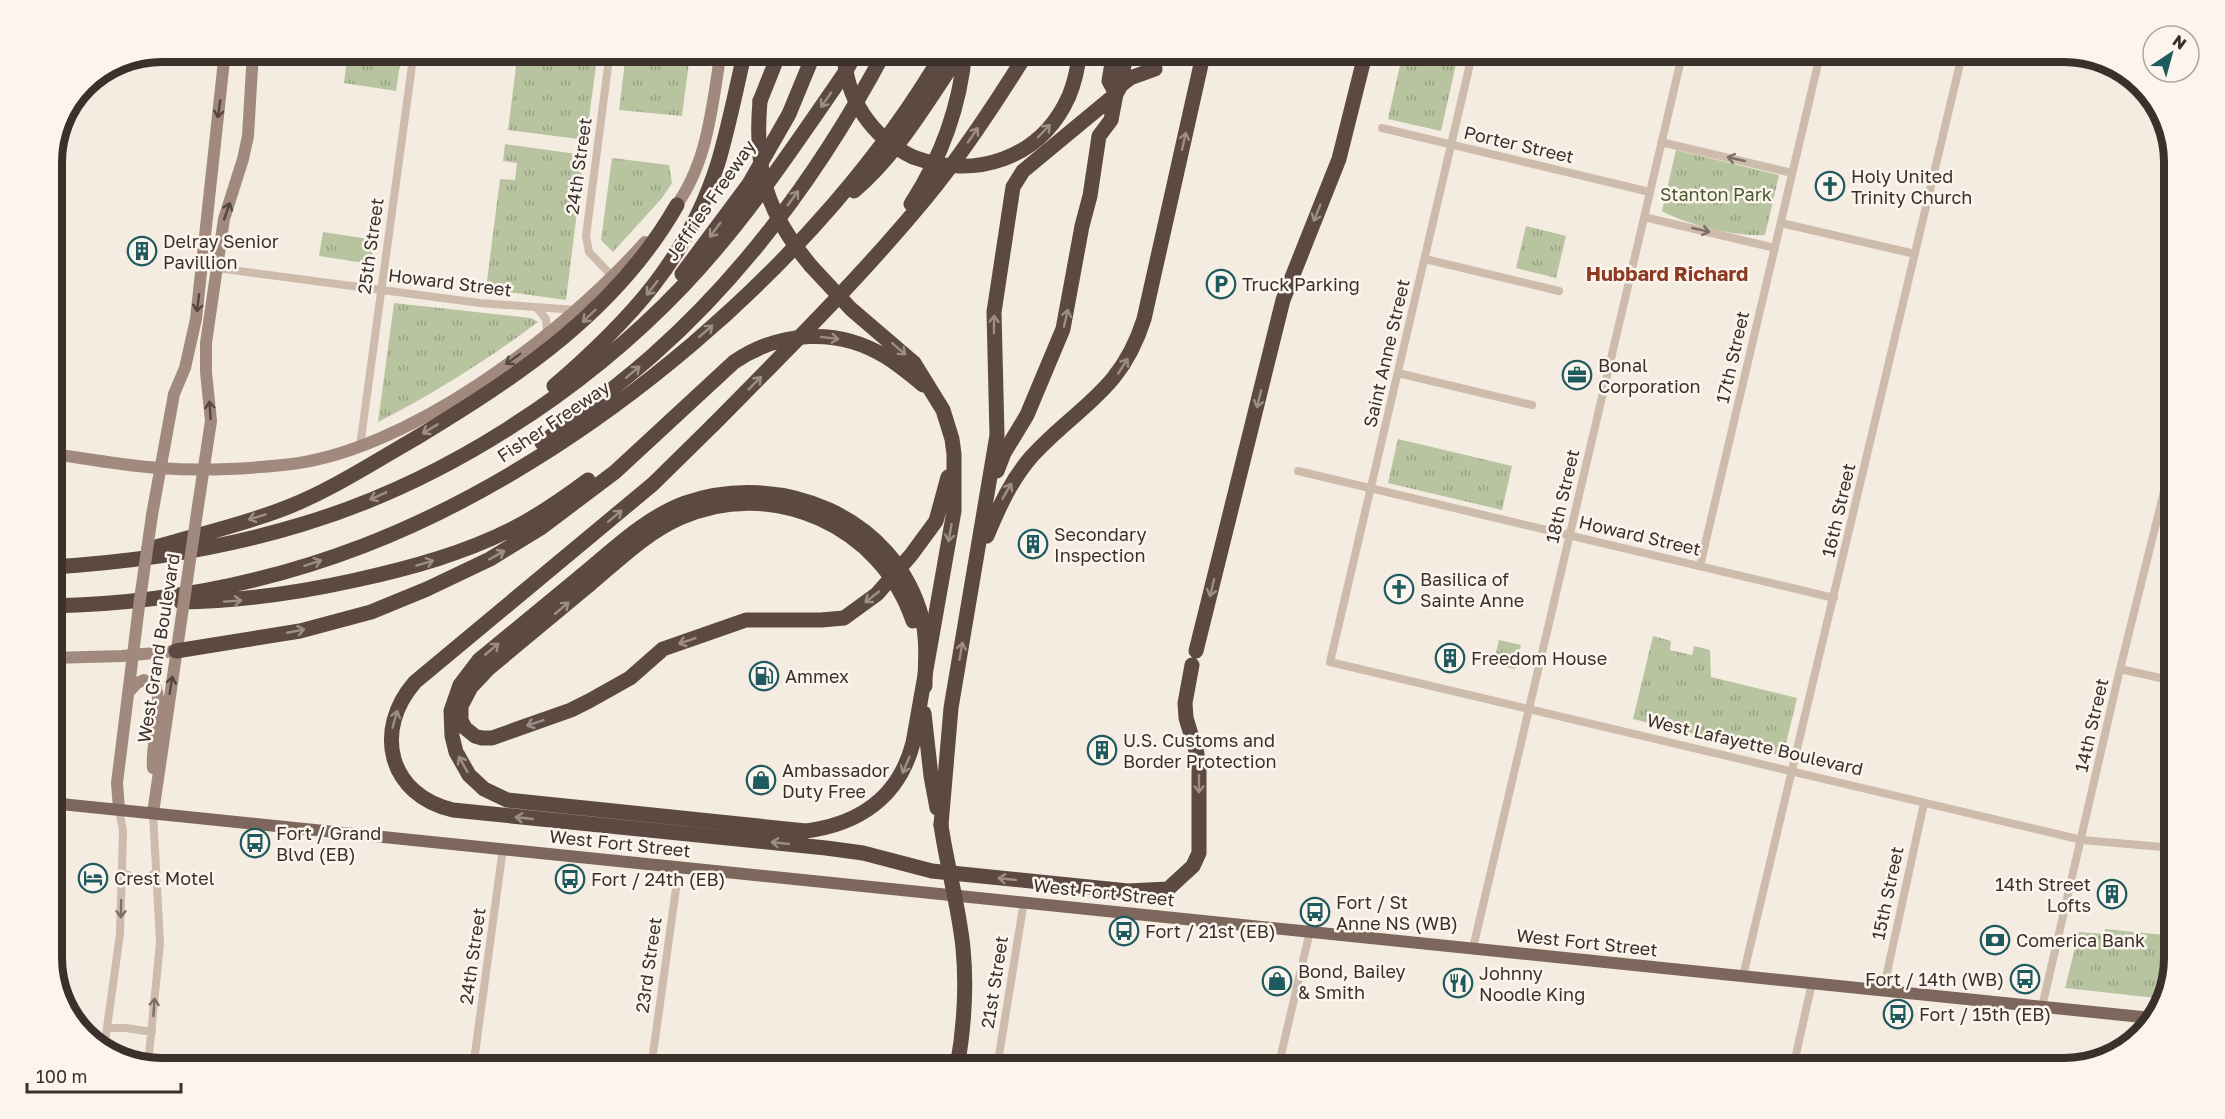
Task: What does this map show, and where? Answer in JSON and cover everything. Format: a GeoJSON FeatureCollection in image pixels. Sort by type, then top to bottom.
{"type":"FeatureCollection","features":[{"type":"Feature","properties":{"kind":"highway"},"geometry":{"type":"LineString","coordinates":[[504,430],[574,369],[624,321],[645,298],[670,263],[697,214],[717,165],[743,62]]}},
{"type":"Feature","properties":{"kind":"highway"},"geometry":{"type":"LineString","coordinates":[[585,581],[479,660],[460,685],[451,711],[452,736],[461,762],[474,780],[491,794],[507,800],[572,808],[611,809],[806,831],[831,826],[864,812],[881,799],[898,781],[908,760],[954,511],[954,454],[948,422],[914,363],[851,309],[811,266],[784,230],[765,187],[758,153],[760,101],[769,62]]}},
{"type":"Feature","properties":{"kind":"highway"},"geometry":{"type":"LineString","coordinates":[[760,101],[776,62]]}},
{"type":"Feature","properties":{"kind":"highway","name":"Jeffries Freeway"},"geometry":{"type":"LineString","coordinates":[[637,330],[749,184],[789,114],[810,62]]}},
{"type":"Feature","properties":{"kind":"highway"},"geometry":{"type":"LineString","coordinates":[[845,62],[848,84],[862,115],[889,143],[913,157],[941,165],[967,168],[998,161],[1023,149],[1045,132],[1063,108],[1074,82],[1078,62]]}},
{"type":"Feature","properties":{"kind":"highway","name":"Fisher Freeway"},"geometry":{"type":"LineString","coordinates":[[62,566],[105,563],[214,547],[330,516],[419,477],[504,430],[566,388],[637,330],[682,286],[738,223],[851,62]]}},
{"type":"Feature","properties":{"kind":"highway"},"geometry":{"type":"LineString","coordinates":[[470,496],[619,384],[671,339],[719,290],[766,236],[812,172],[845,122],[879,62]]}},
{"type":"Feature","properties":{"kind":"highway","name":"Fisher Freeway"},"geometry":{"type":"LineString","coordinates":[[62,605],[112,603],[204,590],[296,568],[385,537],[470,496],[570,435],[664,366],[744,297],[818,222],[873,156],[937,62]]}},
{"type":"Feature","properties":{"kind":"highway"},"geometry":{"type":"LineString","coordinates":[[818,222],[872,176],[956,62]]}},
{"type":"Feature","properties":{"kind":"highway"},"geometry":{"type":"LineString","coordinates":[[884,247],[919,192],[936,158],[958,95],[962,62]]}},
{"type":"Feature","properties":{"kind":"highway"},"geometry":{"type":"LineString","coordinates":[[1021,62],[945,174],[833,303],[681,458],[415,682],[401,700],[392,723],[392,747],[398,771],[406,784],[425,801],[453,810],[863,853],[932,871],[1128,891],[1168,890],[1193,866],[1198,858],[1199,770],[1197,753],[1186,718],[1185,703],[1194,658],[1282,300],[1339,159],[1363,62]]}},
{"type":"Feature","properties":{"kind":"highway"},"geometry":{"type":"LineString","coordinates":[[1112,62],[1109,81],[1118,90]]}},
{"type":"Feature","properties":{"kind":"highway"},"geometry":{"type":"LineString","coordinates":[[986,499],[1004,453],[1022,423],[1059,341],[1066,318],[1082,226],[1090,196],[1098,138],[1110,122],[1125,62]]}},
{"type":"Feature","properties":{"kind":"highway"},"geometry":{"type":"LineString","coordinates":[[1137,62],[1149,70],[1155,69]]}},
{"type":"Feature","properties":{"kind":"highway"},"geometry":{"type":"LineString","coordinates":[[976,564],[1001,502],[1016,477],[1041,447],[1084,409],[1121,370],[1134,349],[1156,270],[1202,62]]}},
{"type":"Feature","properties":{"kind":"highway"},"geometry":{"type":"LineString","coordinates":[[941,825],[951,708],[997,435],[994,312],[1014,183],[1023,171],[1130,78],[1155,69]]}},
{"type":"Feature","properties":{"kind":"highway"},"geometry":{"type":"LineString","coordinates":[[62,560],[105,563],[266,514],[309,498],[359,472],[473,403],[532,363],[587,318],[643,256],[660,234],[676,205]]}},
{"type":"Feature","properties":{"kind":"highway"},"geometry":{"type":"LineString","coordinates":[[176,651],[300,631],[341,621],[392,604],[463,573],[518,543],[566,510],[615,472],[734,362],[748,352],[776,341],[804,335],[840,339],[872,349],[901,367],[934,395]]}},
{"type":"Feature","properties":{"kind":"highway"},"geometry":{"type":"LineString","coordinates":[[112,603],[219,602],[267,597],[378,575],[439,559],[486,541],[537,515],[601,471],[672,417]]}},
{"type":"Feature","properties":{"kind":"highway"},"geometry":{"type":"LineString","coordinates":[[954,454],[936,521],[911,555],[877,594],[844,618],[746,620],[663,649],[630,678],[571,710],[492,738],[482,738],[471,734],[462,724],[460,711],[475,681],[585,581],[640,527],[683,504],[712,495],[748,491],[783,494],[802,499],[860,528],[881,547],[896,565],[913,593],[922,618],[926,646],[924,719],[931,776],[961,935],[965,976],[964,1025],[959,1058]]}},
{"type":"Feature","properties":{"kind":"main road","name":"West Fort Street"},"geometry":{"type":"LineString","coordinates":[[62,804],[2144,1017]]}},
{"type":"Feature","properties":{"kind":"street","name":"West Grand Boulevard"},"geometry":{"type":"LineString","coordinates":[[105,1040],[120,934],[123,831],[117,783],[132,655],[152,515],[174,394],[192,338],[224,62]]}},
{"type":"Feature","properties":{"kind":"street","name":"West Grand Boulevard"},"geometry":{"type":"LineString","coordinates":[[149,1057],[160,929],[153,813],[156,784],[211,421],[206,372],[206,343],[224,219],[248,136],[252,62]]}},
{"type":"Feature","properties":{"kind":"street","name":"25th Street"},"geometry":{"type":"LineString","coordinates":[[360,446],[412,62]]}},
{"type":"Feature","properties":{"kind":"street","name":"24th Street"},"geometry":{"type":"LineString","coordinates":[[609,62],[586,236],[589,252],[612,276]]}},
{"type":"Feature","properties":{"kind":"street"},"geometry":{"type":"LineString","coordinates":[[62,456],[160,469],[285,465],[320,458],[360,446],[407,425],[476,385],[547,334],[576,310],[612,276],[676,205],[697,170],[719,62]]}},
{"type":"Feature","properties":{"kind":"street"},"geometry":{"type":"LineString","coordinates":[[1155,69],[1160,62]]}},
{"type":"Feature","properties":{"kind":"street","name":"Saint Anne Street"},"geometry":{"type":"LineString","coordinates":[[1330,662],[1470,62]]}},
{"type":"Feature","properties":{"kind":"street","name":"18th Street"},"geometry":{"type":"LineString","coordinates":[[1473,948],[1680,62]]}},
{"type":"Feature","properties":{"kind":"street","name":"17th Street"},"geometry":{"type":"LineString","coordinates":[[1700,566],[1818,62]]}},
{"type":"Feature","properties":{"kind":"street","name":"16th Street"},"geometry":{"type":"LineString","coordinates":[[1743,976],[1960,62]]}},
{"type":"Feature","properties":{"kind":"street","name":"Porter Street"},"geometry":{"type":"LineString","coordinates":[[1382,128],[1650,192]]}},
{"type":"Feature","properties":{"kind":"street"},"geometry":{"type":"LineString","coordinates":[[1662,142],[1792,173]]}},
{"type":"Feature","properties":{"kind":"street"},"geometry":{"type":"LineString","coordinates":[[1644,216],[1775,248]]}},
{"type":"Feature","properties":{"kind":"street"},"geometry":{"type":"LineString","coordinates":[[1781,223],[1915,254]]}},
{"type":"Feature","properties":{"kind":"street"},"geometry":{"type":"LineString","coordinates":[[205,236],[221,238]]}},
{"type":"Feature","properties":{"kind":"street"},"geometry":{"type":"LineString","coordinates":[[1425,259],[1559,291]]}},
{"type":"Feature","properties":{"kind":"street","name":"Howard Street"},"geometry":{"type":"LineString","coordinates":[[217,268],[380,290],[537,308],[576,310]]}},
{"type":"Feature","properties":{"kind":"street"},"geometry":{"type":"LineString","coordinates":[[537,308],[546,319],[549,329],[547,334]]}},
{"type":"Feature","properties":{"kind":"street"},"geometry":{"type":"LineString","coordinates":[[1398,373],[1532,405]]}},
{"type":"Feature","properties":{"kind":"street","name":"Howard Street"},"geometry":{"type":"LineString","coordinates":[[1298,471],[1834,598]]}},
{"type":"Feature","properties":{"kind":"street","name":"14th Street"},"geometry":{"type":"LineString","coordinates":[[2042,1007],[2120,669],[2163,494]]}},
{"type":"Feature","properties":{"kind":"street"},"geometry":{"type":"LineString","coordinates":[[62,658],[176,651]]}},
{"type":"Feature","properties":{"kind":"street","name":"West Lafayette Boulevard"},"geometry":{"type":"LineString","coordinates":[[1330,662],[2082,840],[2164,847]]}},
{"type":"Feature","properties":{"kind":"street"},"geometry":{"type":"LineString","coordinates":[[2120,669],[2164,679]]}},
{"type":"Feature","properties":{"kind":"street"},"geometry":{"type":"LineString","coordinates":[[128,693],[137,683],[144,680],[154,684],[158,692],[152,752],[156,784]]}},
{"type":"Feature","properties":{"kind":"street","name":"15th Street"},"geometry":{"type":"LineString","coordinates":[[1883,991],[1924,803]]}},
{"type":"Feature","properties":{"kind":"street","name":"24th Street"},"geometry":{"type":"LineString","coordinates":[[474,1058],[502,848]]}},
{"type":"Feature","properties":{"kind":"street","name":"23rd Street"},"geometry":{"type":"LineString","coordinates":[[652,1058],[679,867]]}},
{"type":"Feature","properties":{"kind":"street"},"geometry":{"type":"LineString","coordinates":[[122,872],[142,880],[155,873]]}},
{"type":"Feature","properties":{"kind":"street","name":"21st Street"},"geometry":{"type":"LineString","coordinates":[[999,1058],[1024,902]]}},
{"type":"Feature","properties":{"kind":"street"},"geometry":{"type":"LineString","coordinates":[[1280,1058],[1310,931]]}},
{"type":"Feature","properties":{"kind":"street"},"geometry":{"type":"LineString","coordinates":[[1795,1058],[1812,983]]}},
{"type":"Feature","properties":{"kind":"street"},"geometry":{"type":"LineString","coordinates":[[107,1028],[152,1032]]}},
{"type":"Feature","properties":{"kind":"green space"},"geometry":{"type":"Polygon","coordinates":[[[347,62],[400,62],[396,91],[344,83],[347,62]]]}},
{"type":"Feature","properties":{"kind":"green space"},"geometry":{"type":"Polygon","coordinates":[[[517,62],[597,62],[586,140],[508,130],[517,62]]]}},
{"type":"Feature","properties":{"kind":"green space"},"geometry":{"type":"Polygon","coordinates":[[[625,62],[689,62],[682,116],[619,110],[625,62]]]}},
{"type":"Feature","properties":{"kind":"green space"},"geometry":{"type":"Polygon","coordinates":[[[1401,62],[1456,64],[1441,131],[1388,119],[1401,62]]]}},
{"type":"Feature","properties":{"kind":"green space"},"geometry":{"type":"Polygon","coordinates":[[[505,144],[584,155],[566,300],[486,289],[500,179],[515,180],[517,163],[503,161],[505,144]]]}},
{"type":"Feature","properties":{"kind":"green space","name":"Stanton Park"},"geometry":{"type":"Polygon","coordinates":[[[1676,150],[1779,175],[1765,235],[1712,229],[1662,211],[1676,150]]]}},
{"type":"Feature","properties":{"kind":"green space"},"geometry":{"type":"Polygon","coordinates":[[[612,158],[669,165],[672,183],[662,198],[613,252],[601,240],[612,158]]]}},
{"type":"Feature","properties":{"kind":"green space"},"geometry":{"type":"Polygon","coordinates":[[[1526,226],[1566,236],[1556,278],[1516,268],[1526,226]]]}},
{"type":"Feature","properties":{"kind":"green space"},"geometry":{"type":"Polygon","coordinates":[[[323,232],[375,240],[371,264],[319,256],[323,232]]]}},
{"type":"Feature","properties":{"kind":"green space"},"geometry":{"type":"Polygon","coordinates":[[[394,303],[531,318],[538,322],[500,350],[460,375],[378,422],[394,303]]]}},
{"type":"Feature","properties":{"kind":"green space"},"geometry":{"type":"Polygon","coordinates":[[[1398,439],[1512,466],[1502,510],[1388,483],[1398,439]]]}},
{"type":"Feature","properties":{"kind":"green space"},"geometry":{"type":"Polygon","coordinates":[[[1653,636],[1671,641],[1670,650],[1692,655],[1694,646],[1710,650],[1711,677],[1797,698],[1783,756],[1633,719],[1653,636]]]}},
{"type":"Feature","properties":{"kind":"green space"},"geometry":{"type":"Polygon","coordinates":[[[1499,640],[1521,645],[1515,669],[1493,664],[1499,640]]]}},
{"type":"Feature","properties":{"kind":"green space"},"geometry":{"type":"Polygon","coordinates":[[[2105,929],[2164,935],[2162,977],[2155,998],[2065,988],[2079,932],[2104,934],[2105,929]]]}},
{"type":"Feature","properties":{"kind":"place","name":"Holy United Trinity Church"},"geometry":{"type":"Point","coordinates":[1830,186]}},
{"type":"Feature","properties":{"kind":"place","name":"Delray Senior Pavillion"},"geometry":{"type":"Point","coordinates":[142,251]}},
{"type":"Feature","properties":{"kind":"place","name":"Truck Parking"},"geometry":{"type":"Point","coordinates":[1221,284]}},
{"type":"Feature","properties":{"kind":"place","name":"Bonal Corporation"},"geometry":{"type":"Point","coordinates":[1577,375]}},
{"type":"Feature","properties":{"kind":"place","name":"Secondary Inspection"},"geometry":{"type":"Point","coordinates":[1033,544]}},
{"type":"Feature","properties":{"kind":"place","name":"Basilica of Sainte Anne"},"geometry":{"type":"Point","coordinates":[1399,589]}},
{"type":"Feature","properties":{"kind":"place","name":"Freedom House"},"geometry":{"type":"Point","coordinates":[1450,658]}},
{"type":"Feature","properties":{"kind":"place","name":"Ammex"},"geometry":{"type":"Point","coordinates":[764,676]}},
{"type":"Feature","properties":{"kind":"place","name":"U.S. Customs and Border Protection"},"geometry":{"type":"Point","coordinates":[1102,750]}},
{"type":"Feature","properties":{"kind":"place","name":"Ambassador Duty Free"},"geometry":{"type":"Point","coordinates":[761,780]}},
{"type":"Feature","properties":{"kind":"place","name":"Fort / Grand Blvd (EB)"},"geometry":{"type":"Point","coordinates":[255,843]}},
{"type":"Feature","properties":{"kind":"place","name":"Crest Motel"},"geometry":{"type":"Point","coordinates":[93,878]}},
{"type":"Feature","properties":{"kind":"place","name":"Fort / 24th (EB)"},"geometry":{"type":"Point","coordinates":[570,879]}},
{"type":"Feature","properties":{"kind":"place","name":"14th Street Lofts"},"geometry":{"type":"Point","coordinates":[2112,894]}},
{"type":"Feature","properties":{"kind":"place","name":"Fort / St Anne NS (WB)"},"geometry":{"type":"Point","coordinates":[1315,912]}},
{"type":"Feature","properties":{"kind":"place","name":"Fort / 21st (EB)"},"geometry":{"type":"Point","coordinates":[1124,931]}},
{"type":"Feature","properties":{"kind":"place","name":"Comerica Bank"},"geometry":{"type":"Point","coordinates":[1995,940]}},
{"type":"Feature","properties":{"kind":"place","name":"Fort / 14th (WB)"},"geometry":{"type":"Point","coordinates":[2025,979]}},
{"type":"Feature","properties":{"kind":"place","name":"Bond, Bailey & Smith"},"geometry":{"type":"Point","coordinates":[1277,981]}},
{"type":"Feature","properties":{"kind":"place","name":"Johnny Noodle King"},"geometry":{"type":"Point","coordinates":[1458,983]}},
{"type":"Feature","properties":{"kind":"place","name":"Fort / 15th (EB)"},"geometry":{"type":"Point","coordinates":[1898,1014]}},
{"type":"Feature","properties":{"kind":"district","name":"Hubbard Richard"},"geometry":{"type":"Point","coordinates":[1667,273]}}]}
